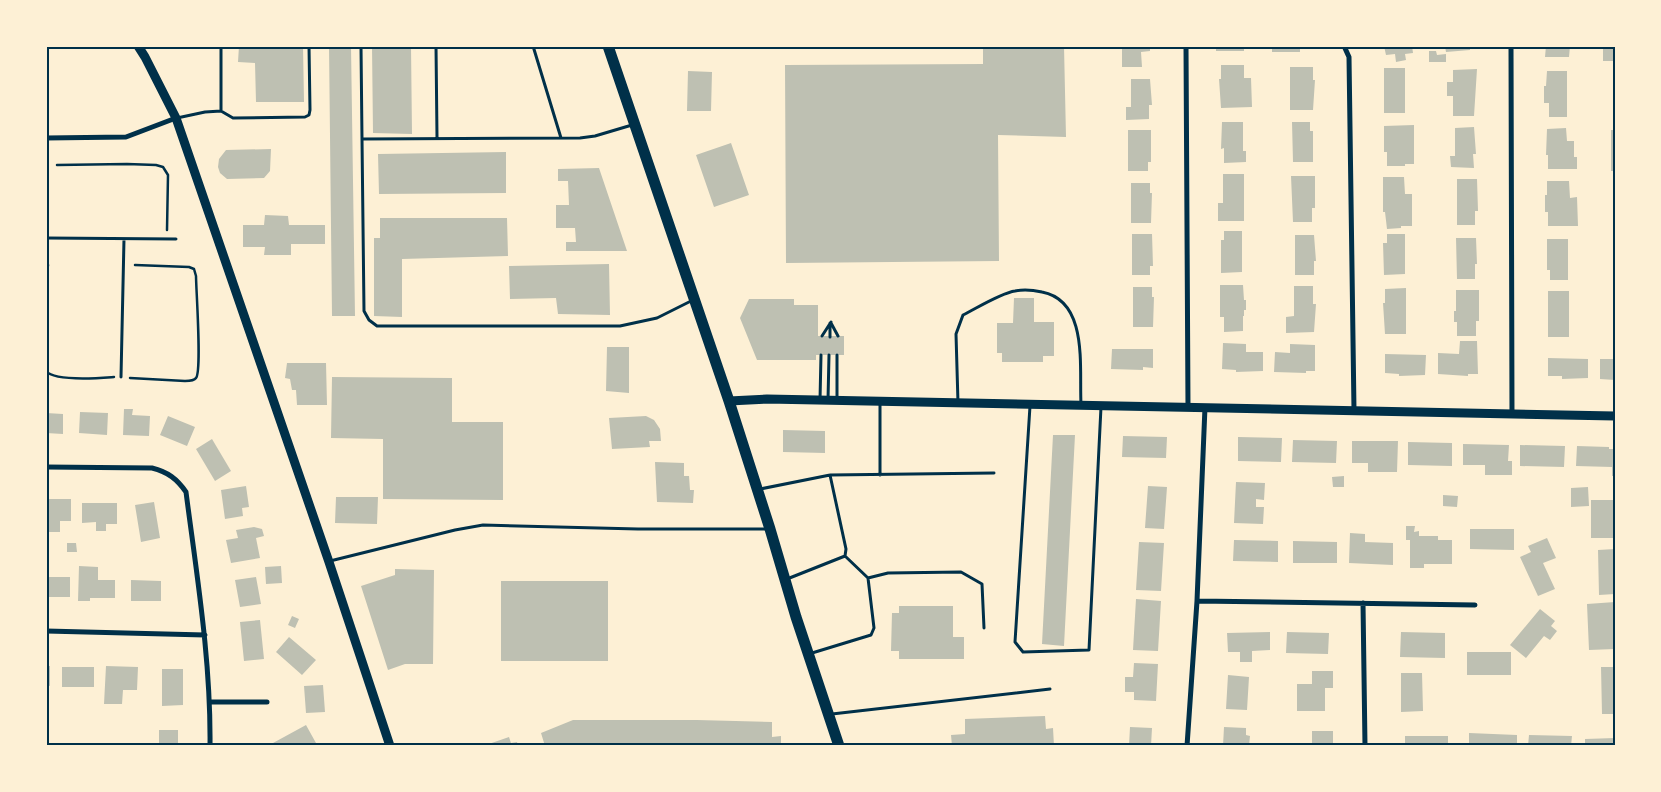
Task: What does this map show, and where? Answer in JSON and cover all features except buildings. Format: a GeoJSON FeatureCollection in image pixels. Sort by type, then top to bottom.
{"type":"FeatureCollection","features":[{"type":"Feature","properties":{"kind":"main road"},"geometry":{"type":"LineString","coordinates":[[608,46],[729,401],[808,655],[839,746]]}},
{"type":"Feature","properties":{"kind":"street"},"geometry":{"type":"LineString","coordinates":[[138,46],[146,56],[176,118],[330,562],[390,746]]}},
{"type":"Feature","properties":{"kind":"street"},"geometry":{"type":"LineString","coordinates":[[1186,46],[1188,407]]}},
{"type":"Feature","properties":{"kind":"street"},"geometry":{"type":"LineString","coordinates":[[1344,46],[1349,58],[1354,410]]}},
{"type":"Feature","properties":{"kind":"street"},"geometry":{"type":"LineString","coordinates":[[1511,46],[1512,414]]}},
{"type":"Feature","properties":{"kind":"street"},"geometry":{"type":"LineString","coordinates":[[46,138],[126,137],[176,118]]}},
{"type":"Feature","properties":{"kind":"street"},"geometry":{"type":"LineString","coordinates":[[729,401],[767,399],[1615,416]]}},
{"type":"Feature","properties":{"kind":"street"},"geometry":{"type":"LineString","coordinates":[[1187,746],[1197,601],[1205,407]]}},
{"type":"Feature","properties":{"kind":"street"},"geometry":{"type":"LineString","coordinates":[[46,467],[152,468],[163,471],[177,480],[186,492],[205,635],[211,702],[210,746]]}},
{"type":"Feature","properties":{"kind":"street"},"geometry":{"type":"LineString","coordinates":[[1197,601],[1475,605]]}},
{"type":"Feature","properties":{"kind":"street"},"geometry":{"type":"LineString","coordinates":[[1364,603],[1364,746]]}},
{"type":"Feature","properties":{"kind":"street"},"geometry":{"type":"LineString","coordinates":[[46,631],[205,635]]}},
{"type":"Feature","properties":{"kind":"street"},"geometry":{"type":"LineString","coordinates":[[211,702],[267,702]]}},
{"type":"Feature","properties":{"kind":"lane"},"geometry":{"type":"LineString","coordinates":[[221,46],[221,111]]}},
{"type":"Feature","properties":{"kind":"lane"},"geometry":{"type":"LineString","coordinates":[[176,118],[221,111],[233,118],[305,117],[309,115],[309,46]]}},
{"type":"Feature","properties":{"kind":"lane"},"geometry":{"type":"LineString","coordinates":[[361,46],[364,311],[369,320],[377,326],[620,326],[657,318],[694,300]]}},
{"type":"Feature","properties":{"kind":"lane"},"geometry":{"type":"LineString","coordinates":[[436,46],[437,137]]}},
{"type":"Feature","properties":{"kind":"lane"},"geometry":{"type":"LineString","coordinates":[[533,46],[561,138]]}},
{"type":"Feature","properties":{"kind":"lane"},"geometry":{"type":"LineString","coordinates":[[362,139],[437,137],[561,138],[596,136],[634,124]]}},
{"type":"Feature","properties":{"kind":"lane"},"geometry":{"type":"LineString","coordinates":[[46,238],[176,239]]}},
{"type":"Feature","properties":{"kind":"lane"},"geometry":{"type":"LineString","coordinates":[[122,377],[124,239]]}},
{"type":"Feature","properties":{"kind":"lane"},"geometry":{"type":"LineString","coordinates":[[958,403],[956,334],[963,315],[1014,291],[1030,290],[1052,294],[1064,302],[1075,321],[1081,368],[1081,406]]}},
{"type":"Feature","properties":{"kind":"lane"},"geometry":{"type":"LineString","coordinates":[[822,336],[830,322]]}},
{"type":"Feature","properties":{"kind":"lane"},"geometry":{"type":"LineString","coordinates":[[830,322],[838,336]]}},
{"type":"Feature","properties":{"kind":"lane"},"geometry":{"type":"LineString","coordinates":[[830,322],[830,337]]}},
{"type":"Feature","properties":{"kind":"lane"},"geometry":{"type":"LineString","coordinates":[[821,355],[829,401]]}},
{"type":"Feature","properties":{"kind":"lane"},"geometry":{"type":"LineString","coordinates":[[829,355],[829,401]]}},
{"type":"Feature","properties":{"kind":"lane"},"geometry":{"type":"LineString","coordinates":[[829,401],[837,355]]}},
{"type":"Feature","properties":{"kind":"lane"},"geometry":{"type":"LineString","coordinates":[[880,402],[880,475]]}},
{"type":"Feature","properties":{"kind":"lane"},"geometry":{"type":"LineString","coordinates":[[1030,405],[1015,642],[1023,652],[1089,650],[1101,406]]}},
{"type":"Feature","properties":{"kind":"lane"},"geometry":{"type":"LineString","coordinates":[[757,489],[830,475],[994,473]]}},
{"type":"Feature","properties":{"kind":"lane"},"geometry":{"type":"LineString","coordinates":[[830,475],[846,548],[845,556]]}},
{"type":"Feature","properties":{"kind":"lane"},"geometry":{"type":"LineString","coordinates":[[330,562],[455,530],[483,525],[638,529],[770,529]]}},
{"type":"Feature","properties":{"kind":"lane"},"geometry":{"type":"LineString","coordinates":[[808,655],[871,635],[874,628],[868,578],[845,556]]}},
{"type":"Feature","properties":{"kind":"lane"},"geometry":{"type":"LineString","coordinates":[[785,580],[845,556]]}},
{"type":"Feature","properties":{"kind":"lane"},"geometry":{"type":"LineString","coordinates":[[868,578],[888,573],[961,572],[982,584],[984,628]]}},
{"type":"Feature","properties":{"kind":"lane"},"geometry":{"type":"LineString","coordinates":[[829,715],[1050,689]]}},
{"type":"Feature","properties":{"kind":"path"},"geometry":{"type":"LineString","coordinates":[[57,165],[127,164],[163,167],[168,175],[167,239]]}},
{"type":"Feature","properties":{"kind":"path"},"geometry":{"type":"LineString","coordinates":[[46,279],[48,265]]}},
{"type":"Feature","properties":{"kind":"path"},"geometry":{"type":"LineString","coordinates":[[46,371],[49,375],[62,377],[122,377],[185,382],[193,380],[198,374],[196,276],[194,269],[189,267],[135,265]]}}]}
